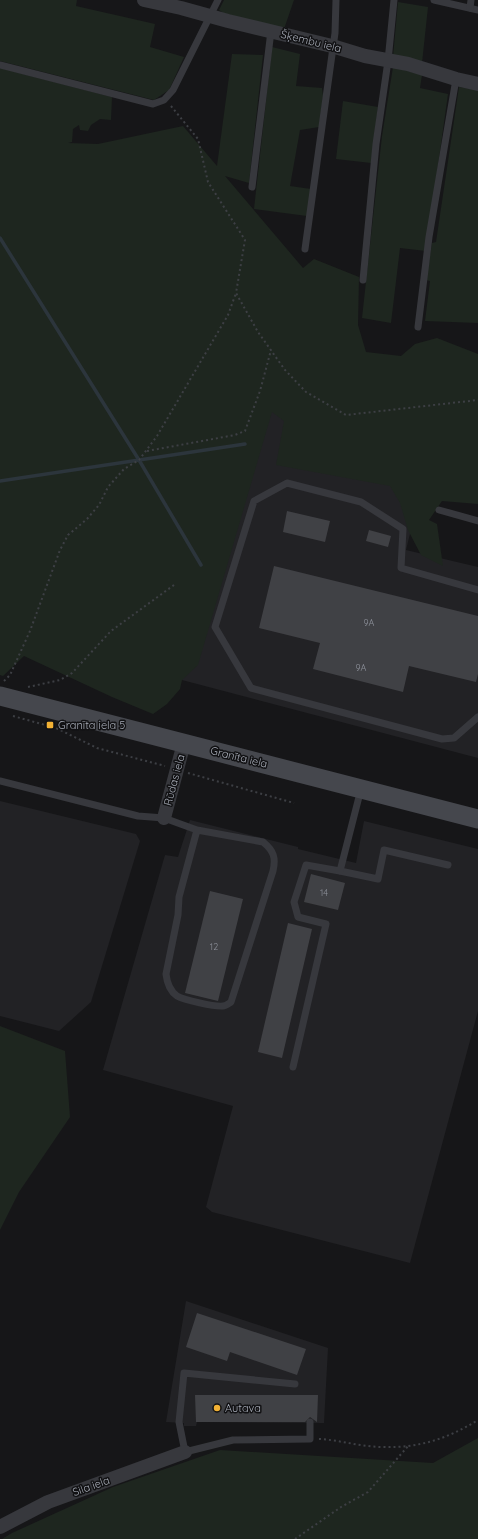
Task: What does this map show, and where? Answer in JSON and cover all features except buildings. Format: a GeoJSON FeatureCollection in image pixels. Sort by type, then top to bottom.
{"type":"FeatureCollection","features":[{"type":"Feature","properties":{"kind":"main road","name":"Granīta iela"},"geometry":{"type":"LineString","coordinates":[[0,696],[478,819]]}},
{"type":"Feature","properties":{"kind":"street","name":"Šķembu iela"},"geometry":{"type":"LineString","coordinates":[[144,0],[332,46],[365,56],[408,64],[456,79],[478,84]]}},
{"type":"Feature","properties":{"kind":"street","name":"Rūdas iela"},"geometry":{"type":"LineString","coordinates":[[164,818],[184,743]]}},
{"type":"Feature","properties":{"kind":"street","name":"Sila iela"},"geometry":{"type":"LineString","coordinates":[[0,1527],[48,1502],[185,1452]]}},
{"type":"Feature","properties":{"kind":"lane"},"geometry":{"type":"LineString","coordinates":[[0,65],[153,104],[165,99],[172,90],[218,0]]}},
{"type":"Feature","properties":{"kind":"lane"},"geometry":{"type":"LineString","coordinates":[[305,249],[335,33],[336,0]]}},
{"type":"Feature","properties":{"kind":"lane"},"geometry":{"type":"LineString","coordinates":[[363,280],[376,144],[388,61],[394,0]]}},
{"type":"Feature","properties":{"kind":"lane"},"geometry":{"type":"LineString","coordinates":[[434,0],[474,9]]}},
{"type":"Feature","properties":{"kind":"lane"},"geometry":{"type":"LineString","coordinates":[[471,0],[474,9]]}},
{"type":"Feature","properties":{"kind":"lane"},"geometry":{"type":"LineString","coordinates":[[252,187],[271,31]]}},
{"type":"Feature","properties":{"kind":"lane"},"geometry":{"type":"LineString","coordinates":[[418,327],[429,237],[456,79]]}},
{"type":"Feature","properties":{"kind":"lane"},"geometry":{"type":"LineString","coordinates":[[478,590],[401,568],[403,529],[361,502],[287,482],[254,501],[215,627],[251,688],[442,739],[454,738],[478,717]]}},
{"type":"Feature","properties":{"kind":"lane"},"geometry":{"type":"LineString","coordinates":[[439,510],[478,521]]}},
{"type":"Feature","properties":{"kind":"lane"},"geometry":{"type":"LineString","coordinates":[[0,781],[138,816],[164,818],[197,830],[263,842],[270,848],[274,855],[273,871],[231,1002],[225,1006],[215,1006],[178,996],[170,988],[167,981],[166,974],[178,915],[179,897],[197,830]]}},
{"type":"Feature","properties":{"kind":"lane"},"geometry":{"type":"LineString","coordinates":[[340,871],[361,789]]}},
{"type":"Feature","properties":{"kind":"lane"},"geometry":{"type":"LineString","coordinates":[[293,1067],[326,924],[298,917],[294,902],[306,865],[378,879],[384,850],[448,865]]}},
{"type":"Feature","properties":{"kind":"lane"},"geometry":{"type":"LineString","coordinates":[[295,1384],[184,1373],[179,1422],[185,1452],[233,1440],[310,1439],[310,1422]]}},
{"type":"Feature","properties":{"kind":"path"},"geometry":{"type":"LineString","coordinates":[[0,685],[10,675],[30,631],[60,550],[68,535],[87,519],[99,505],[108,487],[124,469],[139,460],[157,436],[228,315],[236,293],[245,240],[208,182],[198,139],[165,99]]}},
{"type":"Feature","properties":{"kind":"path"},"geometry":{"type":"LineString","coordinates":[[236,293],[258,332],[285,370],[306,392],[346,414],[478,400]]}},
{"type":"Feature","properties":{"kind":"path"},"geometry":{"type":"LineString","coordinates":[[146,451],[235,435],[245,431],[260,391],[271,350]]}},
{"type":"Feature","properties":{"kind":"path"},"geometry":{"type":"LineString","coordinates":[[27,687],[60,680],[72,673],[111,631],[174,585]]}},
{"type":"Feature","properties":{"kind":"path"},"geometry":{"type":"LineString","coordinates":[[11,716],[56,728],[97,748],[177,769],[210,780],[294,803]]}},
{"type":"Feature","properties":{"kind":"path"},"geometry":{"type":"LineString","coordinates":[[310,1439],[336,1440],[382,1447],[430,1444],[463,1430],[478,1420]]}},
{"type":"Feature","properties":{"kind":"path"},"geometry":{"type":"LineString","coordinates":[[295,1539],[341,1507],[368,1492],[409,1445]]}},
{"type":"Feature","properties":{"kind":"shaded area"},"geometry":{"type":"Polygon","coordinates":[[[0,0],[77,0],[76,6],[155,24],[150,47],[184,57],[169,90],[154,100],[0,61],[0,0]]]}},
{"type":"Feature","properties":{"kind":"shaded area"},"geometry":{"type":"Polygon","coordinates":[[[224,0],[294,0],[284,29],[223,13],[219,10],[224,0]]]}},
{"type":"Feature","properties":{"kind":"shaded area"},"geometry":{"type":"Polygon","coordinates":[[[398,2],[428,7],[422,63],[393,57],[398,2]]]}},
{"type":"Feature","properties":{"kind":"shaded area"},"geometry":{"type":"Polygon","coordinates":[[[272,47],[300,54],[296,86],[322,88],[323,96],[319,127],[300,130],[290,186],[311,189],[307,216],[254,209],[272,47]]]}},
{"type":"Feature","properties":{"kind":"shaded area"},"geometry":{"type":"Polygon","coordinates":[[[232,54],[263,55],[249,183],[225,176],[303,268],[314,259],[359,277],[358,325],[366,352],[401,356],[415,344],[437,338],[478,354],[478,504],[442,501],[429,520],[437,524],[443,566],[421,555],[408,530],[400,503],[390,486],[276,465],[284,421],[272,412],[198,665],[182,680],[180,689],[167,704],[153,714],[112,697],[24,656],[3,676],[0,675],[0,68],[112,97],[111,120],[100,119],[91,125],[88,131],[80,130],[79,125],[73,129],[72,142],[68,143],[98,144],[183,126],[217,166],[232,54]]]}},
{"type":"Feature","properties":{"kind":"shaded area"},"geometry":{"type":"Polygon","coordinates":[[[393,67],[422,75],[420,88],[448,94],[426,251],[400,248],[391,323],[362,318],[382,136],[393,67]]]}},
{"type":"Feature","properties":{"kind":"shaded area"},"geometry":{"type":"Polygon","coordinates":[[[459,87],[478,90],[478,323],[425,321],[430,281],[426,280],[432,243],[436,242],[459,87]]]}},
{"type":"Feature","properties":{"kind":"shaded area"},"geometry":{"type":"Polygon","coordinates":[[[343,101],[378,107],[371,163],[336,159],[343,101]]]}},
{"type":"Feature","properties":{"kind":"shaded area"},"geometry":{"type":"Polygon","coordinates":[[[262,398],[432,445],[406,550],[478,567],[478,758],[182,680],[262,398]]]}},
{"type":"Feature","properties":{"kind":"shaded area"},"geometry":{"type":"Polygon","coordinates":[[[0,801],[136,834],[140,841],[91,1002],[59,1031],[0,1016],[0,801]]]}},
{"type":"Feature","properties":{"kind":"shaded area"},"geometry":{"type":"Polygon","coordinates":[[[190,820],[356,863],[364,821],[478,849],[478,1011],[410,1263],[212,1212],[206,1207],[233,1106],[103,1070],[165,855],[178,857],[190,820]]]}},
{"type":"Feature","properties":{"kind":"shaded area"},"geometry":{"type":"Polygon","coordinates":[[[0,1026],[65,1051],[70,1117],[19,1192],[0,1230],[0,1026]]]}},
{"type":"Feature","properties":{"kind":"shaded area"},"geometry":{"type":"Polygon","coordinates":[[[186,1301],[328,1348],[324,1423],[197,1422],[196,1426],[184,1426],[184,1423],[166,1422],[186,1301]]]}},
{"type":"Feature","properties":{"kind":"shaded area"},"geometry":{"type":"Polygon","coordinates":[[[478,1438],[478,1539],[2,1539],[113,1487],[220,1450],[433,1463],[478,1438]]]}},
{"type":"Feature","properties":{"kind":"waterway"},"geometry":{"type":"LineString","coordinates":[[0,238],[139,460],[201,565]]}},
{"type":"Feature","properties":{"kind":"waterway"},"geometry":{"type":"LineString","coordinates":[[0,481],[245,444]]}},
{"type":"Feature","properties":{"kind":"place","name":"Granīta iela 5"},"geometry":{"type":"Point","coordinates":[50,725]}},
{"type":"Feature","properties":{"kind":"place","name":"Autava"},"geometry":{"type":"Point","coordinates":[217,1408]}}]}
